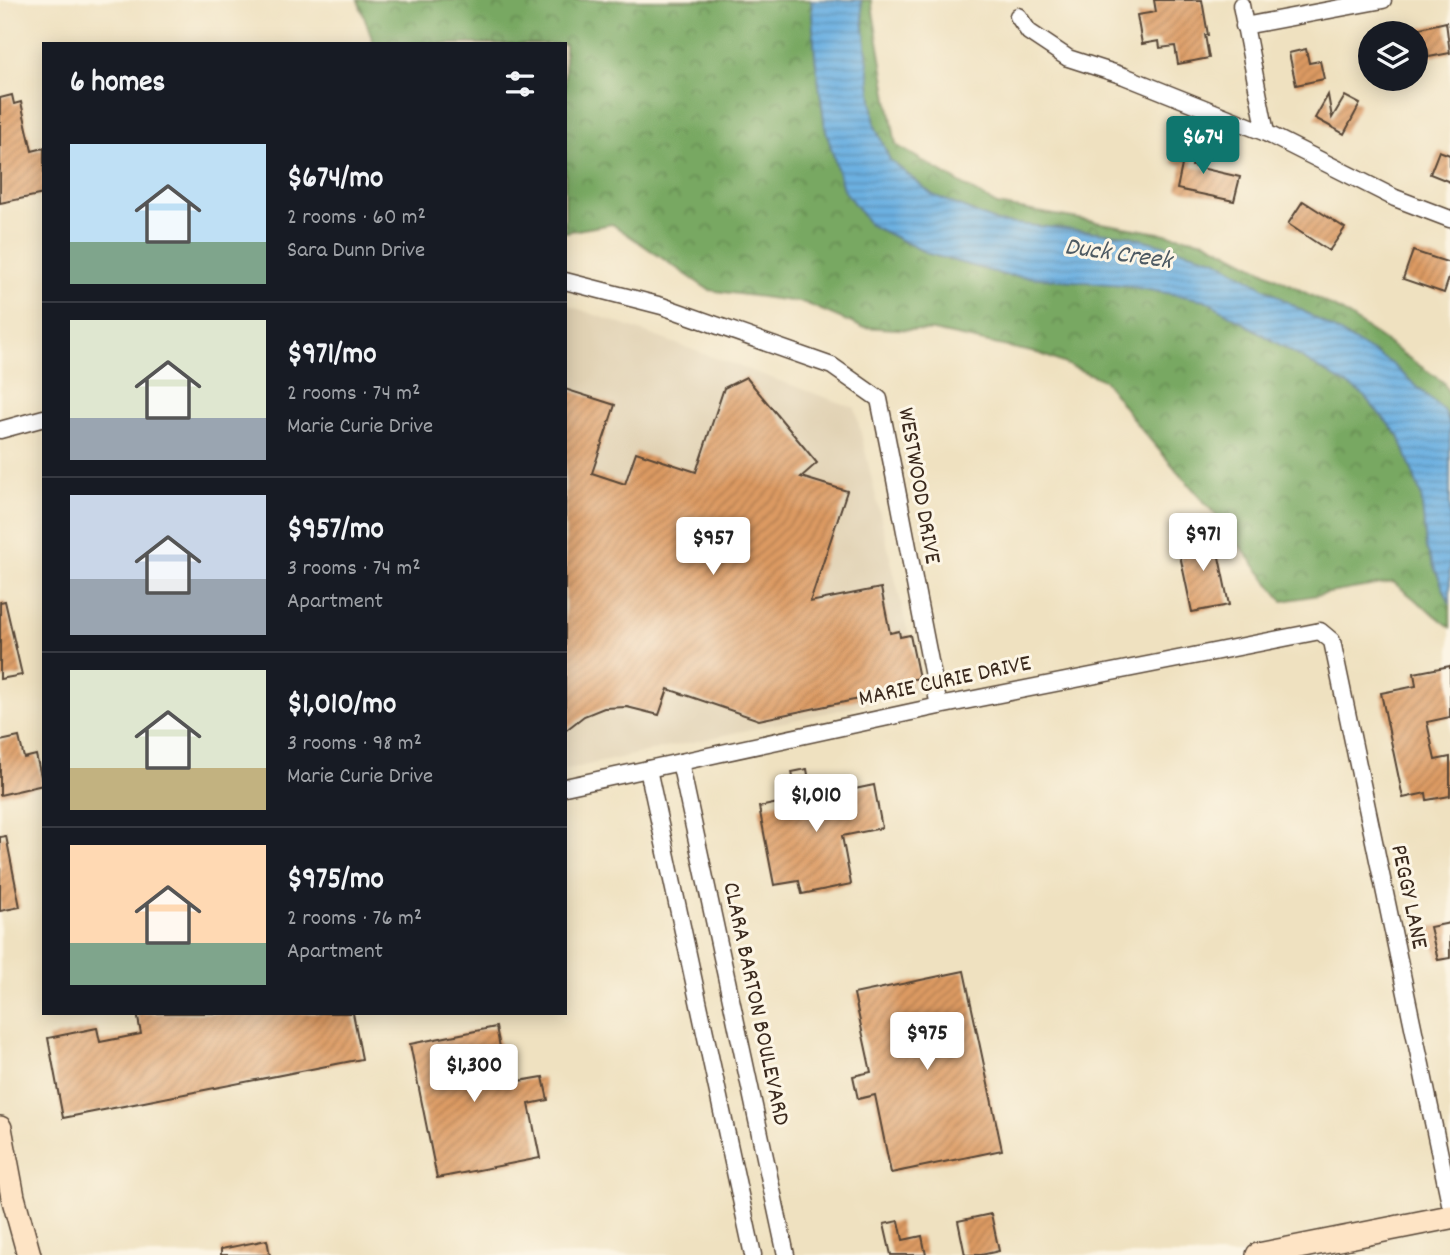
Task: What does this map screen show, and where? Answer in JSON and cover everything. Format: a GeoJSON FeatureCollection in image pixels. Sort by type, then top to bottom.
{"type":"FeatureCollection","features":[{"type":"Feature","properties":{"kind":"main road"},"geometry":{"type":"LineString","coordinates":[[0,1128],[7,1198],[29,1255]]}},
{"type":"Feature","properties":{"kind":"main road"},"geometry":{"type":"LineString","coordinates":[[1258,1255],[1450,1217]]}},
{"type":"Feature","properties":{"kind":"street"},"geometry":{"type":"LineString","coordinates":[[1244,26],[1383,0]]}},
{"type":"Feature","properties":{"kind":"street"},"geometry":{"type":"LineString","coordinates":[[1241,5],[1266,133]]}},
{"type":"Feature","properties":{"kind":"street"},"geometry":{"type":"LineString","coordinates":[[1018,16],[1029,32],[1068,58],[1124,76],[1266,133],[1395,198],[1450,219]]}},
{"type":"Feature","properties":{"kind":"street","name":"WESTWOOD DRIVE"},"geometry":{"type":"LineString","coordinates":[[567,282],[662,306],[832,366],[879,399],[939,706]]}},
{"type":"Feature","properties":{"kind":"street"},"geometry":{"type":"LineString","coordinates":[[0,430],[42,419]]}},
{"type":"Feature","properties":{"kind":"street","name":"MARIE CURIE DRIVE"},"geometry":{"type":"LineString","coordinates":[[567,787],[939,706],[1320,631],[1332,640]]}},
{"type":"Feature","properties":{"kind":"street","name":"PEGGY LANE"},"geometry":{"type":"LineString","coordinates":[[1332,640],[1450,1203]]}},
{"type":"Feature","properties":{"kind":"street","name":"CLARA BARTON BOULEVARD"},"geometry":{"type":"LineString","coordinates":[[680,762],[786,1255]]}},
{"type":"Feature","properties":{"kind":"street"},"geometry":{"type":"LineString","coordinates":[[648,769],[753,1255]]}},
{"type":"Feature","properties":{"kind":"shaded area"},"geometry":{"type":"Polygon","coordinates":[[[567,305],[855,408],[922,692],[567,770],[567,305]]]}},
{"type":"Feature","properties":{"kind":"green space"},"geometry":{"type":"Polygon","coordinates":[[[358,0],[871,0],[896,145],[997,205],[1206,241],[1343,312],[1443,382],[1450,395],[1450,627],[1393,582],[1283,601],[1214,513],[1140,428],[1104,380],[1041,354],[933,331],[861,327],[805,303],[709,290],[612,224],[567,232],[567,42],[373,42],[358,0]]]}},
{"type":"Feature","properties":{"kind":"water","name":"Duck Creek"},"geometry":{"type":"Polygon","coordinates":[[[811,0],[861,0],[875,126],[890,160],[933,195],[997,222],[1126,235],[1215,259],[1391,363],[1445,412],[1450,426],[1450,604],[1426,548],[1421,495],[1399,436],[1362,394],[1205,300],[1121,285],[1004,275],[929,254],[870,225],[843,189],[825,127],[815,57],[811,0]]]}},
{"type":"Feature","properties":{"kind":"building"},"geometry":{"type":"Polygon","coordinates":[[[1154,0],[1202,0],[1209,58],[1178,64],[1175,46],[1160,48],[1159,41],[1142,44],[1137,15],[1156,12],[1154,0]]]}},
{"type":"Feature","properties":{"kind":"building"},"geometry":{"type":"Polygon","coordinates":[[[1446,22],[1450,53],[1429,57],[1428,26],[1446,22]]]}},
{"type":"Feature","properties":{"kind":"building"},"geometry":{"type":"Polygon","coordinates":[[[1306,49],[1309,63],[1320,61],[1324,79],[1296,85],[1289,53],[1306,49]]]}},
{"type":"Feature","properties":{"kind":"building"},"geometry":{"type":"Polygon","coordinates":[[[12,95],[14,104],[21,102],[32,151],[42,148],[42,194],[0,203],[0,98],[12,95]]]}},
{"type":"Feature","properties":{"kind":"building"},"geometry":{"type":"Polygon","coordinates":[[[1328,95],[1332,118],[1345,96],[1360,104],[1344,134],[1315,118],[1328,95]]]}},
{"type":"Feature","properties":{"kind":"building"},"geometry":{"type":"Polygon","coordinates":[[[1178,141],[1196,145],[1192,166],[1240,177],[1234,201],[1177,189],[1182,165],[1173,163],[1178,141]]]}},
{"type":"Feature","properties":{"kind":"building"},"geometry":{"type":"Polygon","coordinates":[[[1439,151],[1450,155],[1450,182],[1430,174],[1439,151]]]}},
{"type":"Feature","properties":{"kind":"building"},"geometry":{"type":"Polygon","coordinates":[[[1303,201],[1345,228],[1329,251],[1288,224],[1303,201]]]}},
{"type":"Feature","properties":{"kind":"building"},"geometry":{"type":"Polygon","coordinates":[[[1413,251],[1450,263],[1450,275],[1444,293],[1403,279],[1413,251]]]}},
{"type":"Feature","properties":{"kind":"building"},"geometry":{"type":"Polygon","coordinates":[[[746,377],[817,463],[801,477],[847,491],[810,602],[881,588],[890,633],[899,631],[900,637],[910,635],[919,678],[909,680],[910,685],[901,687],[902,690],[759,720],[668,689],[659,715],[627,707],[604,708],[584,716],[567,729],[567,390],[615,405],[592,473],[625,484],[636,452],[696,472],[724,388],[746,377]]]}},
{"type":"Feature","properties":{"kind":"building"},"geometry":{"type":"Polygon","coordinates":[[[1214,533],[1229,605],[1192,612],[1177,541],[1214,533]]]}},
{"type":"Feature","properties":{"kind":"building"},"geometry":{"type":"Polygon","coordinates":[[[5,601],[22,675],[0,679],[0,602],[5,601]]]}},
{"type":"Feature","properties":{"kind":"building"},"geometry":{"type":"Polygon","coordinates":[[[1450,666],[1450,717],[1427,722],[1435,760],[1450,757],[1450,796],[1427,800],[1426,793],[1403,798],[1381,693],[1416,686],[1414,673],[1450,666]]]}},
{"type":"Feature","properties":{"kind":"building"},"geometry":{"type":"Polygon","coordinates":[[[19,737],[24,758],[36,755],[42,785],[0,795],[0,741],[19,737]]]}},
{"type":"Feature","properties":{"kind":"building"},"geometry":{"type":"Polygon","coordinates":[[[807,769],[812,798],[874,785],[882,828],[842,836],[851,884],[802,894],[799,881],[774,885],[759,807],[797,799],[792,772],[807,769]]]}},
{"type":"Feature","properties":{"kind":"building"},"geometry":{"type":"Polygon","coordinates":[[[6,836],[20,907],[0,911],[0,837],[6,836]]]}},
{"type":"Feature","properties":{"kind":"building"},"geometry":{"type":"Polygon","coordinates":[[[1450,923],[1450,958],[1438,960],[1430,927],[1450,923]]]}},
{"type":"Feature","properties":{"kind":"building"},"geometry":{"type":"Polygon","coordinates":[[[964,971],[1002,1150],[891,1173],[875,1095],[858,1099],[853,1076],[871,1072],[854,994],[964,971]]]}},
{"type":"Feature","properties":{"kind":"building"},"geometry":{"type":"Polygon","coordinates":[[[137,1015],[353,1015],[362,1059],[63,1118],[48,1038],[97,1028],[100,1042],[141,1034],[137,1015]]]}},
{"type":"Feature","properties":{"kind":"building"},"geometry":{"type":"Polygon","coordinates":[[[496,1027],[507,1083],[543,1077],[548,1100],[529,1104],[540,1158],[437,1178],[410,1044],[496,1027]]]}},
{"type":"Feature","properties":{"kind":"building"},"geometry":{"type":"Polygon","coordinates":[[[991,1214],[999,1251],[965,1255],[958,1221],[991,1214]]]}},
{"type":"Feature","properties":{"kind":"building"},"geometry":{"type":"Polygon","coordinates":[[[899,1221],[903,1240],[922,1236],[926,1255],[891,1255],[884,1224],[899,1221]]]}},
{"type":"Feature","properties":{"kind":"building"},"geometry":{"type":"Polygon","coordinates":[[[267,1240],[270,1255],[221,1255],[221,1249],[267,1240]]]}}]}
